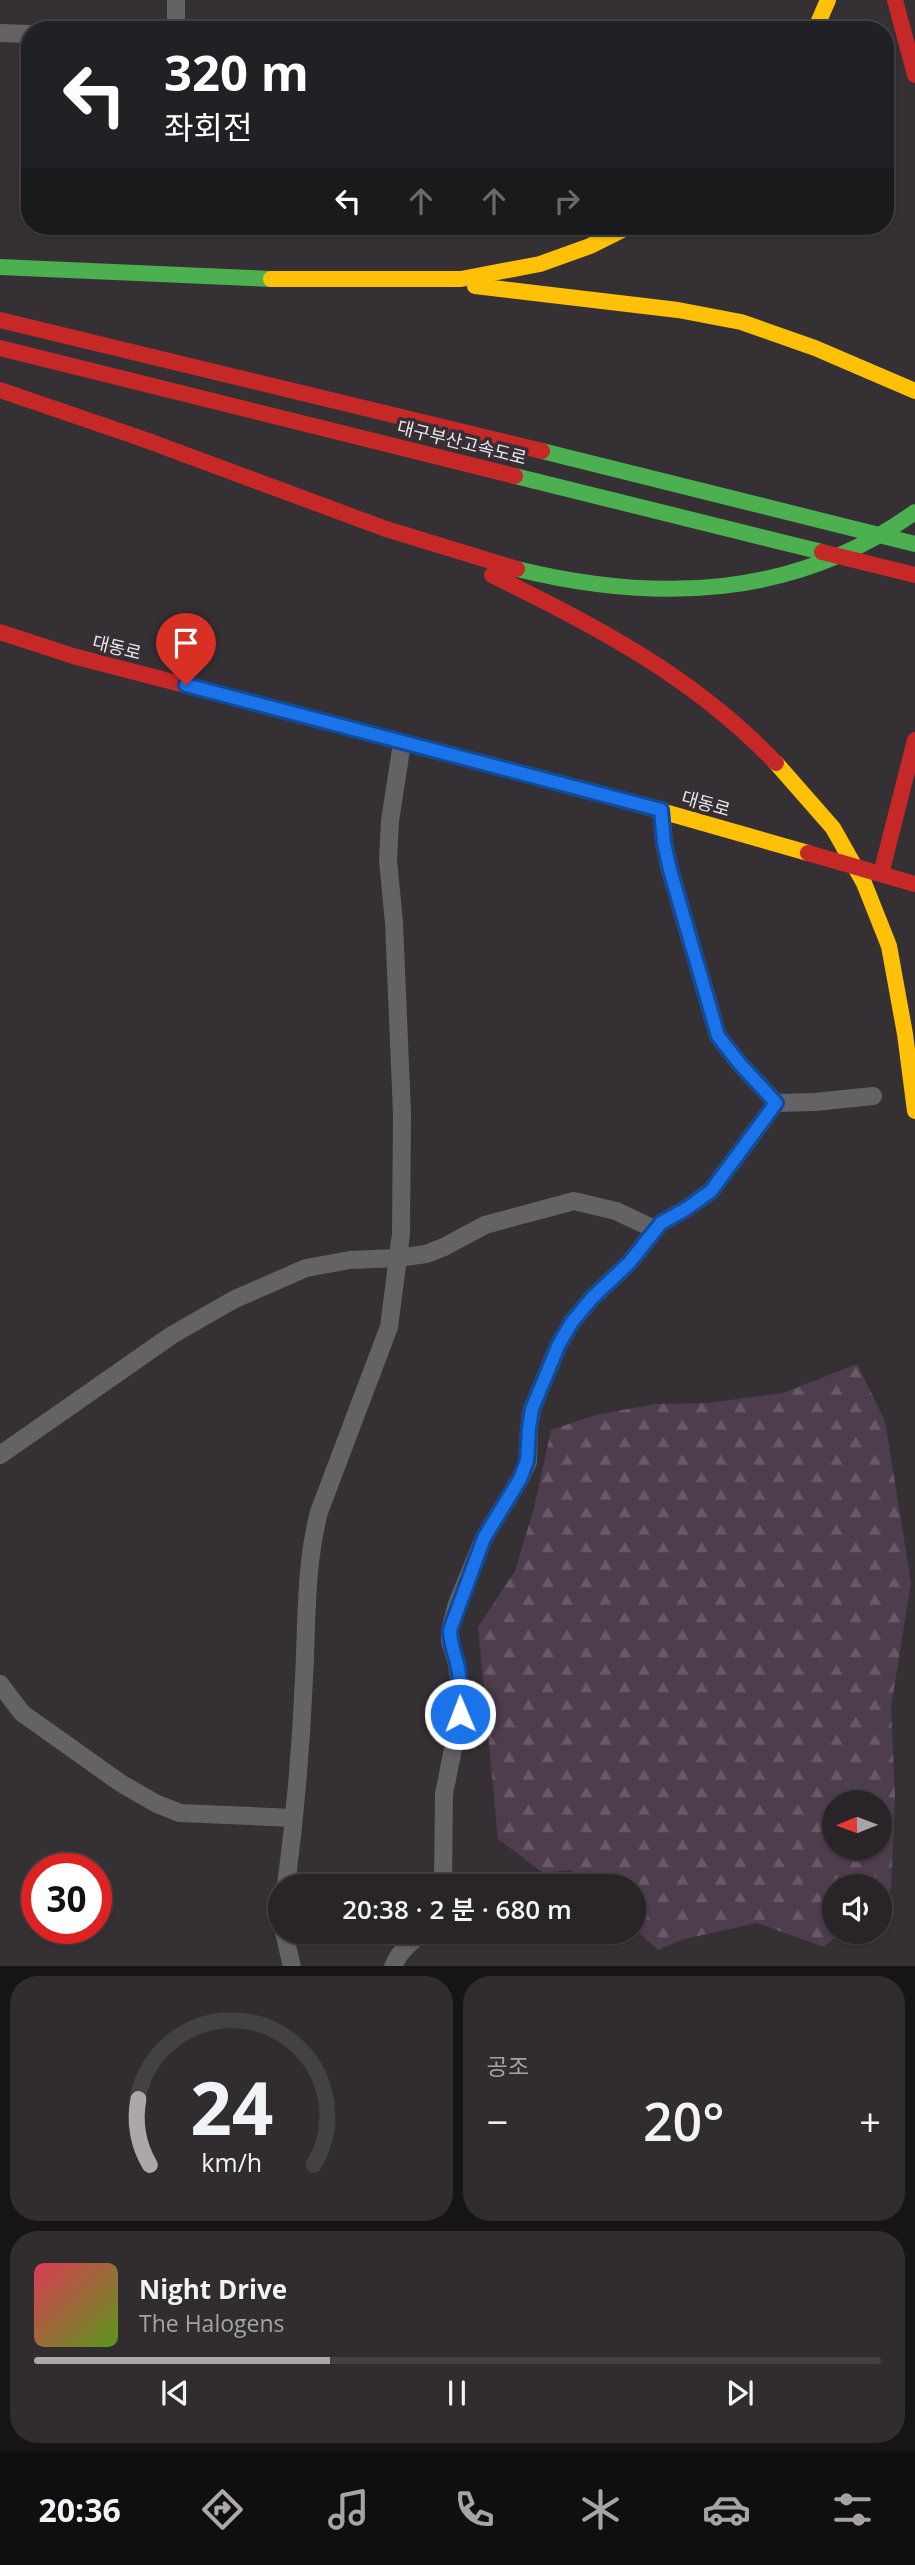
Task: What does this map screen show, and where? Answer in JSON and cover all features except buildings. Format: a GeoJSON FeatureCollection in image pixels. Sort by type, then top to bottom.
{"type":"FeatureCollection","features":[{"type":"Feature","properties":{"kind":"main road"},"geometry":{"type":"LineString","coordinates":[[819,21],[828,0]]}},
{"type":"Feature","properties":{"kind":"main road"},"geometry":{"type":"LineString","coordinates":[[895,0],[915,75]]}},
{"type":"Feature","properties":{"kind":"main road"},"geometry":{"type":"LineString","coordinates":[[0,267],[235,279],[461,279],[540,264],[590,246],[611,235]]}},
{"type":"Feature","properties":{"kind":"main road"},"geometry":{"type":"LineString","coordinates":[[422,281],[678,310],[741,321],[815,348],[914,390]]}},
{"type":"Feature","properties":{"kind":"main road","name":"대구부산고속도로"},"geometry":{"type":"LineString","coordinates":[[0,320],[915,544]]}},
{"type":"Feature","properties":{"kind":"main road","name":"대구부산고속도로"},"geometry":{"type":"LineString","coordinates":[[0,348],[915,575]]}},
{"type":"Feature","properties":{"kind":"main road"},"geometry":{"type":"LineString","coordinates":[[0,390],[98,422],[402,535],[495,576],[585,621],[651,659],[708,702],[757,743],[795,783],[833,828],[864,883],[889,946],[905,1034],[915,1111]]}},
{"type":"Feature","properties":{"kind":"main road"},"geometry":{"type":"LineString","coordinates":[[402,535],[558,578],[615,587],[714,589],[757,581],[853,550],[915,513]]}},
{"type":"Feature","properties":{"kind":"main road","name":"대동로"},"geometry":{"type":"LineString","coordinates":[[0,632],[73,656],[661,810],[915,884]]}},
{"type":"Feature","properties":{"kind":"main road"},"geometry":{"type":"LineString","coordinates":[[881,874],[915,740]]}},
{"type":"Feature","properties":{"kind":"street"},"geometry":{"type":"LineString","coordinates":[[176,0],[176,21]]}},
{"type":"Feature","properties":{"kind":"street"},"geometry":{"type":"LineString","coordinates":[[0,33],[21,34]]}},
{"type":"Feature","properties":{"kind":"street"},"geometry":{"type":"LineString","coordinates":[[287,1874],[302,1711],[312,1539],[367,1380],[389,1327],[398,1258],[403,1182],[402,1114],[394,923],[388,860],[390,821],[402,743]]}},
{"type":"Feature","properties":{"kind":"street"},"geometry":{"type":"LineString","coordinates":[[661,810],[670,870],[718,1036],[776,1103],[873,1096]]}},
{"type":"Feature","properties":{"kind":"street"},"geometry":{"type":"LineString","coordinates":[[443,1874],[444,1794],[460,1714],[461,1693],[450,1630],[457,1604],[484,1538],[520,1479],[527,1461],[532,1409],[559,1344],[572,1322],[592,1298],[629,1263],[654,1229],[711,1191],[776,1103]]}},
{"type":"Feature","properties":{"kind":"street"},"geometry":{"type":"LineString","coordinates":[[0,1455],[172,1335],[235,1299],[306,1268],[350,1260],[398,1258],[435,1250],[485,1225],[574,1201],[616,1211],[654,1229]]}},
{"type":"Feature","properties":{"kind":"street"},"geometry":{"type":"LineString","coordinates":[[0,1684],[22,1713],[122,1784],[157,1804],[180,1813],[293,1818]]}},
{"type":"Feature","properties":{"kind":"street"},"geometry":{"type":"LineString","coordinates":[[287,1944],[292,1966]]}},
{"type":"Feature","properties":{"kind":"street"},"geometry":{"type":"LineString","coordinates":[[393,1966],[408,1944]]}},
{"type":"Feature","properties":{"kind":"green space"},"geometry":{"type":"Polygon","coordinates":[[[857,1364],[885,1421],[911,1583],[891,1707],[895,1797],[892,1874],[822,1874],[822,1944],[827,1944],[824,1947],[757,1923],[684,1939],[658,1950],[646,1939],[646,1874],[576,1874],[571,1870],[543,1873],[498,1839],[478,1627],[515,1571],[534,1508],[551,1430],[595,1415],[655,1404],[708,1403],[783,1393],[857,1364]]]}},
{"type":"Feature","properties":{"kind":"traffic: fast"},"geometry":{"type":"LineString","coordinates":[[0,267],[271,279]]}},
{"type":"Feature","properties":{"kind":"traffic: fast"},"geometry":{"type":"LineString","coordinates":[[542,451],[915,544]]}},
{"type":"Feature","properties":{"kind":"traffic: fast"},"geometry":{"type":"LineString","coordinates":[[515,476],[822,552]]}},
{"type":"Feature","properties":{"kind":"traffic: fast"},"geometry":{"type":"LineString","coordinates":[[517,569],[621,587],[672,589],[723,586],[773,577],[822,562],[869,541],[915,512]]}},
{"type":"Feature","properties":{"kind":"traffic: slow"},"geometry":{"type":"LineString","coordinates":[[819,21],[828,0]]}},
{"type":"Feature","properties":{"kind":"traffic: slow"},"geometry":{"type":"LineString","coordinates":[[271,279],[461,279],[540,264],[612,235]]}},
{"type":"Feature","properties":{"kind":"traffic: slow"},"geometry":{"type":"LineString","coordinates":[[475,286],[678,310],[741,322],[815,348],[915,391]]}},
{"type":"Feature","properties":{"kind":"traffic: slow"},"geometry":{"type":"LineString","coordinates":[[419,746],[591,791],[808,853]]}},
{"type":"Feature","properties":{"kind":"traffic: slow"},"geometry":{"type":"LineString","coordinates":[[776,763],[833,828],[864,883],[889,946],[905,1034],[915,1111]]}},
{"type":"Feature","properties":{"kind":"traffic: jam"},"geometry":{"type":"LineString","coordinates":[[895,0],[915,75]]}},
{"type":"Feature","properties":{"kind":"traffic: jam"},"geometry":{"type":"LineString","coordinates":[[0,320],[542,451]]}},
{"type":"Feature","properties":{"kind":"traffic: jam"},"geometry":{"type":"LineString","coordinates":[[0,348],[515,476]]}},
{"type":"Feature","properties":{"kind":"traffic: jam"},"geometry":{"type":"LineString","coordinates":[[0,390],[143,439],[386,529],[517,569]]}},
{"type":"Feature","properties":{"kind":"traffic: jam"},"geometry":{"type":"LineString","coordinates":[[822,552],[915,575]]}},
{"type":"Feature","properties":{"kind":"traffic: jam"},"geometry":{"type":"LineString","coordinates":[[492,575],[606,634],[677,679],[711,704],[776,763]]}},
{"type":"Feature","properties":{"kind":"traffic: jam"},"geometry":{"type":"LineString","coordinates":[[0,632],[73,656],[419,746]]}},
{"type":"Feature","properties":{"kind":"traffic: jam"},"geometry":{"type":"LineString","coordinates":[[881,874],[915,740]]}},
{"type":"Feature","properties":{"kind":"traffic: jam"},"geometry":{"type":"LineString","coordinates":[[808,853],[915,884]]}},
{"type":"Feature","properties":{"kind":"route"},"geometry":{"type":"LineString","coordinates":[[186,685],[661,810],[670,870],[718,1036],[776,1103],[711,1191],[661,1223],[650,1234],[629,1263],[592,1298],[572,1322],[559,1344],[532,1409],[527,1461],[520,1479],[484,1538],[457,1604],[450,1630],[461,1693],[460,1714]]}}]}
